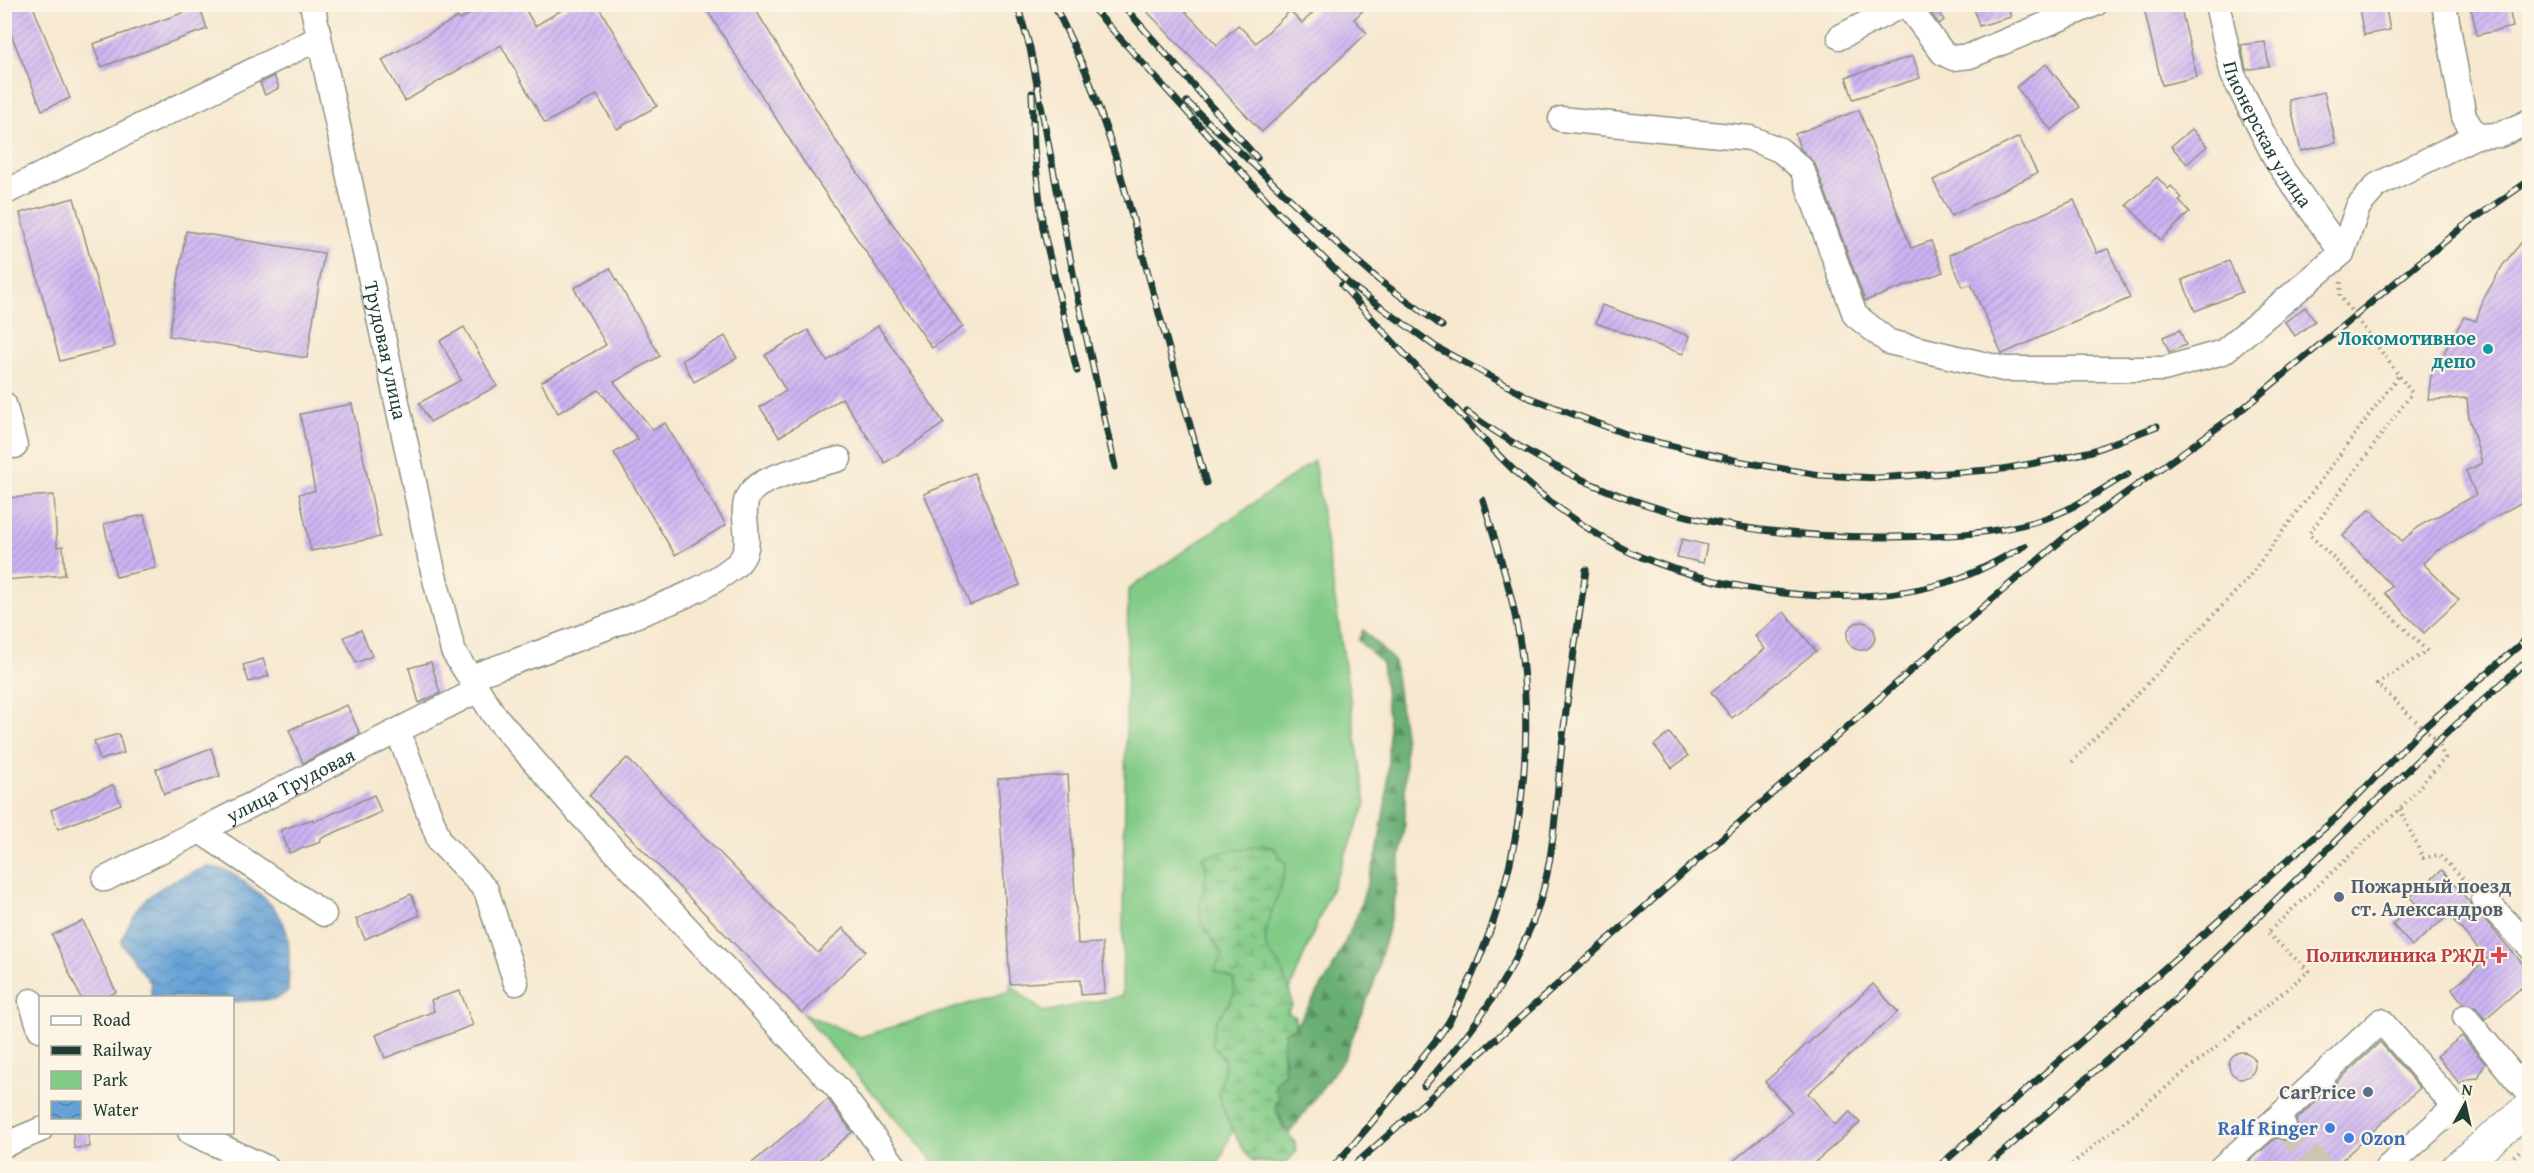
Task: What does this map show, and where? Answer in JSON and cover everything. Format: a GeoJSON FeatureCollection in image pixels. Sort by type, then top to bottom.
{"type":"FeatureCollection","features":[{"type":"Feature","properties":{"kind":"main road"},"geometry":{"type":"LineString","coordinates":[[2457,1168],[2529,1107]]}},
{"type":"Feature","properties":{"kind":"street","name":"Трудовая улица"},"geometry":{"type":"LineString","coordinates":[[312,4],[433,571],[453,651],[494,715],[579,813],[838,1089],[896,1168]]}},
{"type":"Feature","properties":{"kind":"street"},"geometry":{"type":"LineString","coordinates":[[1840,36],[1905,4],[1943,53],[1953,58],[1970,56],[2095,4]]}},
{"type":"Feature","properties":{"kind":"street","name":"Пионерская улица"},"geometry":{"type":"LineString","coordinates":[[2217,4],[2233,75],[2278,163],[2342,253]]}},
{"type":"Feature","properties":{"kind":"street"},"geometry":{"type":"LineString","coordinates":[[2444,4],[2464,117],[2476,136]]}},
{"type":"Feature","properties":{"kind":"street"},"geometry":{"type":"LineString","coordinates":[[4,193],[319,38]]}},
{"type":"Feature","properties":{"kind":"street"},"geometry":{"type":"LineString","coordinates":[[1562,119],[1750,138],[1780,150],[1802,169],[1856,315],[1889,342],[2004,369],[2164,369],[2223,352],[2342,253],[2358,207],[2377,185],[2476,136],[2500,135],[2529,121]]}},
{"type":"Feature","properties":{"kind":"street"},"geometry":{"type":"LineString","coordinates":[[4,404],[15,446]]}},
{"type":"Feature","properties":{"kind":"street","name":"улица Трудовая"},"geometry":{"type":"LineString","coordinates":[[105,879],[399,731],[474,684],[694,592],[737,564],[741,557],[748,535],[745,508],[750,493],[764,482],[839,459]]}},
{"type":"Feature","properties":{"kind":"street"},"geometry":{"type":"LineString","coordinates":[[399,731],[440,842],[486,890],[516,983]]}},
{"type":"Feature","properties":{"kind":"street"},"geometry":{"type":"LineString","coordinates":[[200,831],[324,914]]}},
{"type":"Feature","properties":{"kind":"street"},"geometry":{"type":"LineString","coordinates":[[2484,899],[2529,947]]}},
{"type":"Feature","properties":{"kind":"street"},"geometry":{"type":"LineString","coordinates":[[31,1001],[39,1026]]}},
{"type":"Feature","properties":{"kind":"street"},"geometry":{"type":"LineString","coordinates":[[2465,1017],[2529,1096]]}},
{"type":"Feature","properties":{"kind":"street"},"geometry":{"type":"LineString","coordinates":[[2221,1168],[2280,1123],[2381,1021],[2455,1107],[2387,1168]]}},
{"type":"Feature","properties":{"kind":"street"},"geometry":{"type":"LineString","coordinates":[[4,1145],[39,1130]]}},
{"type":"Feature","properties":{"kind":"street"},"geometry":{"type":"LineString","coordinates":[[194,1134],[267,1168]]}},
{"type":"Feature","properties":{"kind":"path"},"geometry":{"type":"LineString","coordinates":[[2067,1168],[2309,971],[2267,933],[2400,809],[2445,758],[2437,741],[2377,684],[2427,651],[2309,534],[2412,393],[2340,296],[2342,253]]}},
{"type":"Feature","properties":{"kind":"path"},"geometry":{"type":"LineString","coordinates":[[2072,762],[2245,582],[2399,375]]}},
{"type":"Feature","properties":{"kind":"path"},"geometry":{"type":"LineString","coordinates":[[2400,809],[2424,858],[2439,855],[2484,899]]}},
{"type":"Feature","properties":{"kind":"path"},"geometry":{"type":"LineString","coordinates":[[2521,988],[2529,997]]}},
{"type":"Feature","properties":{"kind":"path"},"geometry":{"type":"LineString","coordinates":[[2500,1168],[2529,1143]]}},
{"type":"Feature","properties":{"kind":"green space"},"geometry":{"type":"Polygon","coordinates":[[[1314,461],[1366,804],[1217,1168],[939,1168],[802,1013],[860,1037],[1010,991],[1010,984],[1043,1012],[1122,996],[1128,590],[1314,461]]]}},
{"type":"Feature","properties":{"kind":"green space"},"geometry":{"type":"Polygon","coordinates":[[[1363,630],[1394,661],[1405,742],[1405,823],[1394,904],[1374,983],[1344,1058],[1288,1135],[1275,1106],[1279,1097],[1274,1088],[1285,1061],[1282,1053],[1285,1031],[1295,1027],[1330,974],[1357,916],[1377,854],[1387,791],[1389,727],[1382,663],[1358,640],[1363,630]]]}},
{"type":"Feature","properties":{"kind":"green space"},"geometry":{"type":"Polygon","coordinates":[[[1263,844],[1274,848],[1286,864],[1266,937],[1269,954],[1279,965],[1289,989],[1292,1005],[1287,1012],[1295,1017],[1295,1027],[1285,1031],[1282,1052],[1285,1072],[1278,1078],[1274,1088],[1279,1097],[1275,1106],[1282,1126],[1295,1142],[1296,1152],[1284,1165],[1253,1161],[1247,1155],[1220,1101],[1219,1091],[1224,1059],[1212,1044],[1213,1034],[1218,1019],[1232,998],[1234,986],[1233,979],[1214,971],[1222,954],[1202,924],[1200,912],[1206,877],[1202,857],[1263,844]]]}},
{"type":"Feature","properties":{"kind":"water"},"geometry":{"type":"Polygon","coordinates":[[[207,867],[225,870],[238,877],[274,908],[286,930],[289,957],[288,991],[277,999],[234,1002],[234,996],[151,996],[151,983],[121,943],[127,927],[144,903],[154,893],[177,879],[207,867]]]}},
{"type":"Feature","properties":{"kind":"building"},"geometry":{"type":"Polygon","coordinates":[[[4,4],[32,4],[70,98],[42,110],[4,17],[4,4]]]}},
{"type":"Feature","properties":{"kind":"building"},"geometry":{"type":"Polygon","coordinates":[[[487,4],[522,4],[535,26],[572,4],[597,4],[657,106],[617,129],[597,95],[545,123],[501,45],[405,101],[382,60],[458,17],[459,20],[487,4]]]}},
{"type":"Feature","properties":{"kind":"building"},"geometry":{"type":"Polygon","coordinates":[[[703,4],[752,4],[834,138],[963,327],[932,348],[804,162],[703,4]]]}},
{"type":"Feature","properties":{"kind":"building"},"geometry":{"type":"Polygon","coordinates":[[[1140,4],[1178,4],[1217,45],[1238,25],[1256,43],[1290,11],[1302,23],[1322,4],[1370,4],[1354,19],[1367,33],[1262,132],[1140,4]]]}},
{"type":"Feature","properties":{"kind":"building"},"geometry":{"type":"Polygon","coordinates":[[[1973,4],[2007,4],[2011,17],[1979,26],[1973,4]]]}},
{"type":"Feature","properties":{"kind":"building"},"geometry":{"type":"Polygon","coordinates":[[[2143,4],[2180,4],[2197,77],[2162,85],[2143,4]]]}},
{"type":"Feature","properties":{"kind":"building"},"geometry":{"type":"Polygon","coordinates":[[[2358,4],[2385,4],[2390,30],[2364,35],[2358,4]]]}},
{"type":"Feature","properties":{"kind":"building"},"geometry":{"type":"Polygon","coordinates":[[[2470,4],[2508,4],[2513,27],[2477,35],[2470,4]]]}},
{"type":"Feature","properties":{"kind":"building"},"geometry":{"type":"Polygon","coordinates":[[[1933,5],[1944,20],[1939,24],[1928,9],[1933,5]]]}},
{"type":"Feature","properties":{"kind":"building"},"geometry":{"type":"Polygon","coordinates":[[[200,7],[207,29],[101,67],[93,44],[200,7]]]}},
{"type":"Feature","properties":{"kind":"building"},"geometry":{"type":"Polygon","coordinates":[[[2265,42],[2269,66],[2246,70],[2241,45],[2265,42]]]}},
{"type":"Feature","properties":{"kind":"building"},"geometry":{"type":"Polygon","coordinates":[[[1913,56],[1920,78],[1853,99],[1846,77],[1913,56]]]}},
{"type":"Feature","properties":{"kind":"building"},"geometry":{"type":"Polygon","coordinates":[[[2046,64],[2080,107],[2051,130],[2016,87],[2046,64]]]}},
{"type":"Feature","properties":{"kind":"building"},"geometry":{"type":"Polygon","coordinates":[[[274,76],[279,88],[265,95],[260,83],[274,76]]]}},
{"type":"Feature","properties":{"kind":"building"},"geometry":{"type":"Polygon","coordinates":[[[2324,92],[2336,143],[2301,151],[2289,100],[2324,92]]]}},
{"type":"Feature","properties":{"kind":"building"},"geometry":{"type":"Polygon","coordinates":[[[1859,110],[1911,248],[1931,241],[1943,272],[1865,301],[1815,164],[1800,148],[1795,134],[1859,110]]]}},
{"type":"Feature","properties":{"kind":"building"},"geometry":{"type":"Polygon","coordinates":[[[2192,129],[2207,146],[2187,164],[2171,146],[2192,129]]]}},
{"type":"Feature","properties":{"kind":"building"},"geometry":{"type":"Polygon","coordinates":[[[2019,137],[2037,173],[1951,216],[1933,180],[2019,137]]]}},
{"type":"Feature","properties":{"kind":"building"},"geometry":{"type":"Polygon","coordinates":[[[2157,177],[2168,189],[2171,186],[2182,198],[2179,201],[2190,212],[2161,240],[2127,205],[2157,177]]]}},
{"type":"Feature","properties":{"kind":"building"},"geometry":{"type":"Polygon","coordinates":[[[74,198],[114,347],[60,361],[20,213],[74,198]]]}},
{"type":"Feature","properties":{"kind":"building"},"geometry":{"type":"Polygon","coordinates":[[[2074,200],[2097,253],[2108,249],[2130,298],[2002,354],[1971,284],[1963,287],[1949,255],[2074,200]]]}},
{"type":"Feature","properties":{"kind":"building"},"geometry":{"type":"Polygon","coordinates":[[[186,231],[324,253],[307,358],[169,336],[186,231]]]}},
{"type":"Feature","properties":{"kind":"building","name":"Локомотивное депо"},"geometry":{"type":"Polygon","coordinates":[[[2529,233],[2529,498],[2436,551],[2423,563],[2459,600],[2424,633],[2385,593],[2392,586],[2343,536],[2370,509],[2402,541],[2421,525],[2476,495],[2466,471],[2482,463],[2469,418],[2467,398],[2428,400],[2431,376],[2464,317],[2476,321],[2483,300],[2503,265],[2529,233]]]}},
{"type":"Feature","properties":{"kind":"building"},"geometry":{"type":"Polygon","coordinates":[[[2229,261],[2242,292],[2195,311],[2182,280],[2229,261]]]}},
{"type":"Feature","properties":{"kind":"building"},"geometry":{"type":"Polygon","coordinates":[[[610,268],[660,356],[614,382],[653,430],[665,423],[726,525],[675,555],[614,453],[638,439],[599,390],[558,413],[541,382],[606,345],[574,288],[610,268]]]}},
{"type":"Feature","properties":{"kind":"building"},"geometry":{"type":"Polygon","coordinates":[[[1602,305],[1689,336],[1683,354],[1596,323],[1602,305]]]}},
{"type":"Feature","properties":{"kind":"building"},"geometry":{"type":"Polygon","coordinates":[[[2305,307],[2315,321],[2295,336],[2285,322],[2305,307]]]}},
{"type":"Feature","properties":{"kind":"building"},"geometry":{"type":"Polygon","coordinates":[[[878,326],[944,423],[885,463],[842,398],[779,437],[760,407],[786,391],[765,355],[808,330],[827,361],[878,326]]]}},
{"type":"Feature","properties":{"kind":"building"},"geometry":{"type":"Polygon","coordinates":[[[464,327],[497,386],[430,422],[419,403],[461,380],[440,341],[464,327]]]}},
{"type":"Feature","properties":{"kind":"building"},"geometry":{"type":"Polygon","coordinates":[[[2180,330],[2186,345],[2169,352],[2163,337],[2180,330]]]}},
{"type":"Feature","properties":{"kind":"building"},"geometry":{"type":"Polygon","coordinates":[[[725,336],[737,358],[694,382],[682,360],[725,336]]]}},
{"type":"Feature","properties":{"kind":"building"},"geometry":{"type":"Polygon","coordinates":[[[352,404],[380,537],[311,551],[299,494],[315,491],[300,414],[352,404]]]}},
{"type":"Feature","properties":{"kind":"building"},"geometry":{"type":"Polygon","coordinates":[[[974,473],[1020,585],[970,605],[924,494],[974,473]]]}},
{"type":"Feature","properties":{"kind":"building"},"geometry":{"type":"Polygon","coordinates":[[[54,495],[57,547],[63,546],[65,575],[4,580],[4,498],[54,495]]]}},
{"type":"Feature","properties":{"kind":"building"},"geometry":{"type":"Polygon","coordinates":[[[144,515],[156,568],[116,577],[104,524],[144,515]]]}},
{"type":"Feature","properties":{"kind":"building"},"geometry":{"type":"Polygon","coordinates":[[[1682,539],[1707,545],[1703,563],[1677,557],[1682,539]]]}},
{"type":"Feature","properties":{"kind":"building"},"geometry":{"type":"Polygon","coordinates":[[[1784,612],[1816,651],[1732,718],[1711,692],[1765,649],[1755,636],[1784,612]]]}},
{"type":"Feature","properties":{"kind":"building"},"geometry":{"type":"Polygon","coordinates":[[[1861,622],[1871,626],[1875,636],[1871,646],[1861,650],[1851,646],[1847,636],[1851,626],[1861,622]]]}},
{"type":"Feature","properties":{"kind":"building"},"geometry":{"type":"Polygon","coordinates":[[[361,630],[372,656],[356,663],[344,637],[361,630]]]}},
{"type":"Feature","properties":{"kind":"building"},"geometry":{"type":"Polygon","coordinates":[[[263,659],[269,676],[249,682],[243,665],[263,659]]]}},
{"type":"Feature","properties":{"kind":"building"},"geometry":{"type":"Polygon","coordinates":[[[431,662],[440,693],[419,703],[409,668],[431,662]]]}},
{"type":"Feature","properties":{"kind":"building"},"geometry":{"type":"Polygon","coordinates":[[[347,705],[360,734],[303,763],[289,730],[347,705]]]}},
{"type":"Feature","properties":{"kind":"building"},"geometry":{"type":"Polygon","coordinates":[[[1669,733],[1688,756],[1672,768],[1654,745],[1669,733]]]}},
{"type":"Feature","properties":{"kind":"building"},"geometry":{"type":"Polygon","coordinates":[[[119,734],[124,753],[100,760],[94,741],[119,734]]]}},
{"type":"Feature","properties":{"kind":"building"},"geometry":{"type":"Polygon","coordinates":[[[211,748],[220,776],[164,794],[156,769],[211,748]]]}},
{"type":"Feature","properties":{"kind":"building"},"geometry":{"type":"Polygon","coordinates":[[[627,758],[818,953],[843,928],[866,951],[802,1013],[589,795],[627,758]]]}},
{"type":"Feature","properties":{"kind":"building"},"geometry":{"type":"Polygon","coordinates":[[[1068,775],[1078,944],[1102,943],[1105,993],[1081,995],[1080,980],[1010,984],[998,779],[1068,775]]]}},
{"type":"Feature","properties":{"kind":"building"},"geometry":{"type":"Polygon","coordinates":[[[113,785],[121,804],[58,829],[51,810],[113,785]]]}},
{"type":"Feature","properties":{"kind":"building"},"geometry":{"type":"Polygon","coordinates":[[[374,795],[381,812],[320,839],[321,842],[289,853],[281,830],[313,819],[314,822],[374,795]]]}},
{"type":"Feature","properties":{"kind":"building","name":"Поликлиника РЖД"},"geometry":{"type":"Polygon","coordinates":[[[2442,870],[2529,971],[2529,981],[2485,1019],[2476,1008],[2463,1003],[2452,989],[2487,959],[2449,915],[2412,946],[2392,924],[2416,904],[2410,897],[2442,870]]]}},
{"type":"Feature","properties":{"kind":"building"},"geometry":{"type":"Polygon","coordinates":[[[411,894],[420,915],[365,939],[356,919],[411,894]]]}},
{"type":"Feature","properties":{"kind":"building"},"geometry":{"type":"Polygon","coordinates":[[[83,921],[116,992],[108,996],[80,996],[52,935],[83,921]]]}},
{"type":"Feature","properties":{"kind":"building"},"geometry":{"type":"Polygon","coordinates":[[[1873,984],[1898,1012],[1808,1093],[1835,1125],[1850,1112],[1860,1123],[1808,1168],[1725,1168],[1792,1112],[1765,1082],[1873,984]]]}},
{"type":"Feature","properties":{"kind":"building"},"geometry":{"type":"Polygon","coordinates":[[[460,991],[473,1025],[385,1058],[376,1035],[434,1011],[431,1000],[460,991]]]}},
{"type":"Feature","properties":{"kind":"building"},"geometry":{"type":"Polygon","coordinates":[[[2462,1036],[2485,1063],[2478,1078],[2467,1079],[2460,1084],[2437,1056],[2462,1036]]]}},
{"type":"Feature","properties":{"kind":"building"},"geometry":{"type":"Polygon","coordinates":[[[2380,1042],[2420,1088],[2333,1168],[2242,1168],[2276,1138],[2287,1141],[2294,1137],[2298,1130],[2296,1120],[2380,1042]]]}},
{"type":"Feature","properties":{"kind":"building"},"geometry":{"type":"Polygon","coordinates":[[[2242,1052],[2251,1056],[2255,1065],[2251,1074],[2242,1078],[2233,1074],[2229,1065],[2233,1056],[2242,1052]]]}},
{"type":"Feature","properties":{"kind":"building"},"geometry":{"type":"Polygon","coordinates":[[[828,1099],[852,1132],[809,1168],[746,1168],[828,1099]]]}},
{"type":"Feature","properties":{"kind":"building"},"geometry":{"type":"Polygon","coordinates":[[[73,1134],[88,1134],[90,1147],[74,1148],[73,1134]]]}},
{"type":"Feature","properties":{"kind":"tunnel"},"geometry":{"type":"LineString","coordinates":[[2284,1127],[2322,1168]]}},
{"type":"Feature","properties":{"kind":"railway"},"geometry":{"type":"LineString","coordinates":[[1017,4],[1030,48],[1078,299],[1115,467]]}},
{"type":"Feature","properties":{"kind":"railway"},"geometry":{"type":"LineString","coordinates":[[1054,4],[1087,74],[1116,158],[1206,483]]}},
{"type":"Feature","properties":{"kind":"railway"},"geometry":{"type":"LineString","coordinates":[[1089,4],[1276,210],[1349,284],[1436,347],[1530,398],[1634,437],[1738,461],[1819,475],[1877,478],[2003,469],[2057,459],[2092,451],[2157,426]]}},
{"type":"Feature","properties":{"kind":"railway"},"geometry":{"type":"LineString","coordinates":[[1122,4],[1257,158]]}},
{"type":"Feature","properties":{"kind":"railway"},"geometry":{"type":"LineString","coordinates":[[1032,93],[1034,148],[1043,229],[1077,371]]}},
{"type":"Feature","properties":{"kind":"railway"},"geometry":{"type":"LineString","coordinates":[[1187,102],[1343,249],[1380,281],[1442,326]]}},
{"type":"Feature","properties":{"kind":"railway"},"geometry":{"type":"LineString","coordinates":[[1351,1168],[1962,625],[2070,533],[2235,415],[2461,228],[2530,180]]}},
{"type":"Feature","properties":{"kind":"railway"},"geometry":{"type":"LineString","coordinates":[[1342,285],[1505,462],[1550,501],[1587,528],[1641,557],[1717,581],[1758,589],[1841,596],[1882,594],[1922,588],[1960,578],[2025,546]]}},
{"type":"Feature","properties":{"kind":"railway"},"geometry":{"type":"LineString","coordinates":[[1467,412],[1517,445],[1567,472],[1617,494],[1668,511],[1721,524],[1776,532],[1892,537],[1986,532],[2052,516],[2086,500],[2128,474]]}},
{"type":"Feature","properties":{"kind":"railway"},"geometry":{"type":"LineString","coordinates":[[1332,1168],[1389,1101],[1451,1018],[1490,931],[1515,840],[1522,793],[1525,745],[1525,698],[1521,650],[1510,593],[1483,500]]}},
{"type":"Feature","properties":{"kind":"railway"},"geometry":{"type":"LineString","coordinates":[[1424,1086],[1471,1029],[1498,990],[1532,924],[1539,904],[1552,841],[1566,709],[1586,570]]}},
{"type":"Feature","properties":{"kind":"railway"},"geometry":{"type":"LineString","coordinates":[[1937,1168],[2338,816],[2420,731],[2530,636]]}},
{"type":"Feature","properties":{"kind":"railway"},"geometry":{"type":"LineString","coordinates":[[1985,1168],[2167,1007],[2428,750],[2530,658]]}},
{"type":"Feature","properties":{"kind":"place","name":"Локомотивное депо"},"geometry":{"type":"Point","coordinates":[2488,349]}},
{"type":"Feature","properties":{"kind":"place","name":"Пожарный поезд ст. Александров"},"geometry":{"type":"Point","coordinates":[2339,897]}},
{"type":"Feature","properties":{"kind":"place","name":"Поликлиника РЖД"},"geometry":{"type":"Point","coordinates":[2499,955]}},
{"type":"Feature","properties":{"kind":"place","name":"CarPrice"},"geometry":{"type":"Point","coordinates":[2368,1092]}},
{"type":"Feature","properties":{"kind":"place","name":"Ralf Ringer"},"geometry":{"type":"Point","coordinates":[2330,1128]}},
{"type":"Feature","properties":{"kind":"place","name":"Ozon"},"geometry":{"type":"Point","coordinates":[2349,1138]}}]}
